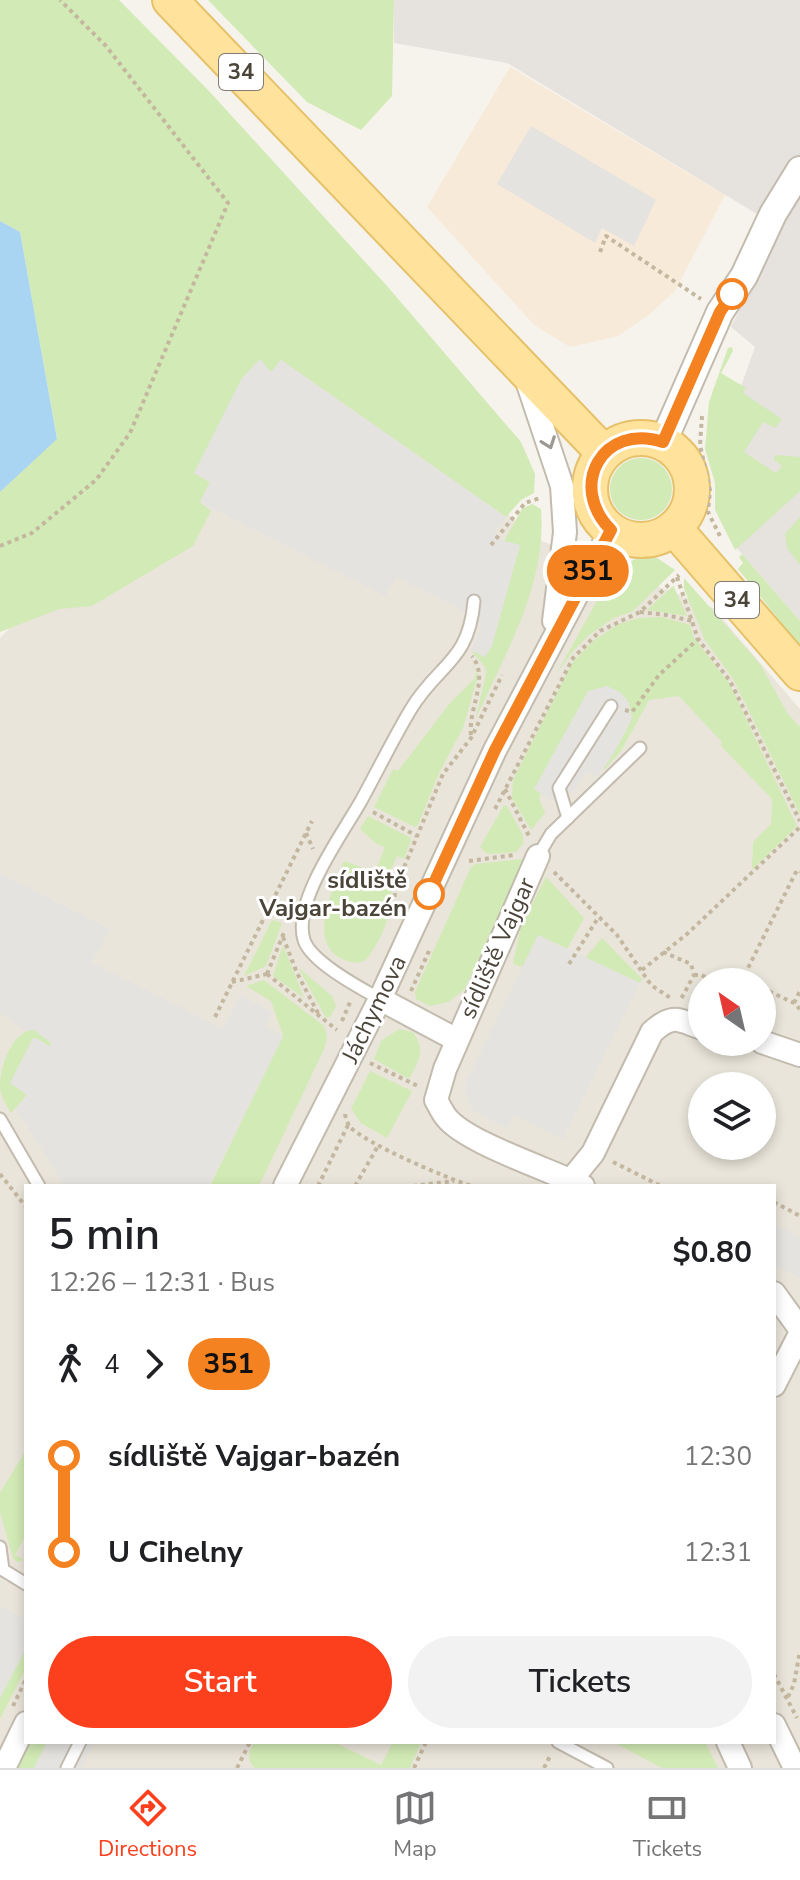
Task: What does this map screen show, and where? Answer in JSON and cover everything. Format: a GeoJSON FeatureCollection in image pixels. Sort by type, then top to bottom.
{"type":"FeatureCollection","features":[{"type":"Feature","properties":{"kind":"main road","name":"34"},"geometry":{"type":"LineString","coordinates":[[170,0],[604,453]]}},
{"type":"Feature","properties":{"kind":"main road"},"geometry":{"type":"LineString","coordinates":[[638,437],[663,442],[685,461],[691,474],[691,504],[684,517],[660,537],[643,540],[611,530],[593,507],[590,493],[591,479],[604,453],[614,445],[638,437]]}},
{"type":"Feature","properties":{"kind":"main road","name":"34"},"geometry":{"type":"LineString","coordinates":[[674,528],[800,673]]}},
{"type":"Feature","properties":{"kind":"street"},"geometry":{"type":"LineString","coordinates":[[663,442],[720,312],[744,276],[773,214],[800,170]]}},
{"type":"Feature","properties":{"kind":"street"},"geometry":{"type":"LineString","coordinates":[[523,369],[562,486],[563,557],[552,638]]}},
{"type":"Feature","properties":{"kind":"street","name":"Jáchymova"},"geometry":{"type":"LineString","coordinates":[[286,1184],[380,999],[495,750],[611,530]]}},
{"type":"Feature","properties":{"kind":"street","name":"sídliště Vajgar"},"geometry":{"type":"LineString","coordinates":[[438,1095],[531,848]]}},
{"type":"Feature","properties":{"kind":"street","name":"sídliště Vajgar"},"geometry":{"type":"LineString","coordinates":[[380,999],[457,1040]]}},
{"type":"Feature","properties":{"kind":"street"},"geometry":{"type":"LineString","coordinates":[[438,1095],[436,1100],[447,1118],[462,1130],[520,1160],[577,1183],[652,1032],[666,1019],[688,1023]]}},
{"type":"Feature","properties":{"kind":"street"},"geometry":{"type":"LineString","coordinates":[[776,1047],[800,1055]]}},
{"type":"Feature","properties":{"kind":"street"},"geometry":{"type":"LineString","coordinates":[[776,1296],[800,1331],[776,1381]]}},
{"type":"Feature","properties":{"kind":"street"},"geometry":{"type":"LineString","coordinates":[[4,1759],[24,1726]]}},
{"type":"Feature","properties":{"kind":"street"},"geometry":{"type":"LineString","coordinates":[[776,1729],[795,1768]]}},
{"type":"Feature","properties":{"kind":"street"},"geometry":{"type":"LineString","coordinates":[[729,1744],[740,1768]]}},
{"type":"Feature","properties":{"kind":"lane"},"geometry":{"type":"LineString","coordinates":[[380,999],[357,987],[314,953],[305,942],[302,925],[312,887],[412,706],[462,648],[472,624],[474,601]]}},
{"type":"Feature","properties":{"kind":"lane"},"geometry":{"type":"LineString","coordinates":[[568,818],[559,788],[611,706]]}},
{"type":"Feature","properties":{"kind":"lane"},"geometry":{"type":"LineString","coordinates":[[531,848],[551,834],[640,748]]}},
{"type":"Feature","properties":{"kind":"lane"},"geometry":{"type":"LineString","coordinates":[[0,1119],[38,1184]]}},
{"type":"Feature","properties":{"kind":"lane"},"geometry":{"type":"LineString","coordinates":[[0,1547],[2,1569],[24,1583]]}},
{"type":"Feature","properties":{"kind":"lane"},"geometry":{"type":"LineString","coordinates":[[67,1768],[79,1744]]}},
{"type":"Feature","properties":{"kind":"lane"},"geometry":{"type":"LineString","coordinates":[[562,1744],[607,1768]]}},
{"type":"Feature","properties":{"kind":"path"},"geometry":{"type":"LineString","coordinates":[[0,546],[32,533],[96,480],[130,433],[228,203],[106,46],[60,0]]}},
{"type":"Feature","properties":{"kind":"path"},"geometry":{"type":"LineString","coordinates":[[600,252],[606,236],[720,312]]}},
{"type":"Feature","properties":{"kind":"path"},"geometry":{"type":"LineString","coordinates":[[704,408],[700,445],[710,490],[708,512],[720,536]]}},
{"type":"Feature","properties":{"kind":"path"},"geometry":{"type":"LineString","coordinates":[[491,545],[525,503],[542,497]]}},
{"type":"Feature","properties":{"kind":"path"},"geometry":{"type":"LineString","coordinates":[[519,760],[573,658],[600,631],[640,612],[677,577],[698,639],[730,681],[800,824],[687,934],[642,970]]}},
{"type":"Feature","properties":{"kind":"path"},"geometry":{"type":"LineString","coordinates":[[640,612],[693,622]]}},
{"type":"Feature","properties":{"kind":"path"},"geometry":{"type":"LineString","coordinates":[[611,706],[632,712],[659,675],[698,639]]}},
{"type":"Feature","properties":{"kind":"path"},"geometry":{"type":"LineString","coordinates":[[462,648],[481,669],[469,723],[471,738]]}},
{"type":"Feature","properties":{"kind":"path"},"geometry":{"type":"LineString","coordinates":[[389,925],[395,912],[395,889],[443,774],[471,738],[502,675]]}},
{"type":"Feature","properties":{"kind":"path"},"geometry":{"type":"LineString","coordinates":[[505,789],[531,840],[531,848],[617,935],[651,985],[678,1003],[688,986]]}},
{"type":"Feature","properties":{"kind":"path"},"geometry":{"type":"LineString","coordinates":[[359,804],[417,836]]}},
{"type":"Feature","properties":{"kind":"path"},"geometry":{"type":"LineString","coordinates":[[215,1017],[312,821]]}},
{"type":"Feature","properties":{"kind":"path"},"geometry":{"type":"LineString","coordinates":[[469,861],[531,848]]}},
{"type":"Feature","properties":{"kind":"path"},"geometry":{"type":"LineString","coordinates":[[748,968],[797,870],[800,872]]}},
{"type":"Feature","properties":{"kind":"path"},"geometry":{"type":"LineString","coordinates":[[569,964],[598,918]]}},
{"type":"Feature","properties":{"kind":"path"},"geometry":{"type":"LineString","coordinates":[[267,974],[283,937],[320,1018]]}},
{"type":"Feature","properties":{"kind":"path"},"geometry":{"type":"LineString","coordinates":[[663,952],[691,964],[692,968]]}},
{"type":"Feature","properties":{"kind":"path"},"geometry":{"type":"LineString","coordinates":[[267,974],[337,1030],[357,987]]}},
{"type":"Feature","properties":{"kind":"path"},"geometry":{"type":"LineString","coordinates":[[232,982],[267,974]]}},
{"type":"Feature","properties":{"kind":"path"},"geometry":{"type":"LineString","coordinates":[[794,1003],[800,991]]}},
{"type":"Feature","properties":{"kind":"path"},"geometry":{"type":"LineString","coordinates":[[776,995],[800,1009]]}},
{"type":"Feature","properties":{"kind":"path"},"geometry":{"type":"LineString","coordinates":[[367,1062],[438,1095]]}},
{"type":"Feature","properties":{"kind":"path"},"geometry":{"type":"LineString","coordinates":[[319,1184],[348,1125],[379,1145],[466,1184]]}},
{"type":"Feature","properties":{"kind":"path"},"geometry":{"type":"LineString","coordinates":[[356,1184],[379,1145]]}},
{"type":"Feature","properties":{"kind":"path"},"geometry":{"type":"LineString","coordinates":[[593,1153],[657,1184]]}},
{"type":"Feature","properties":{"kind":"path"},"geometry":{"type":"LineString","coordinates":[[0,1174],[24,1204]]}},
{"type":"Feature","properties":{"kind":"path"},"geometry":{"type":"LineString","coordinates":[[430,1184],[456,1181]]}},
{"type":"Feature","properties":{"kind":"path"},"geometry":{"type":"LineString","coordinates":[[776,1203],[800,1216]]}},
{"type":"Feature","properties":{"kind":"path"},"geometry":{"type":"LineString","coordinates":[[788,1697],[794,1684],[800,1651]]}},
{"type":"Feature","properties":{"kind":"path"},"geometry":{"type":"LineString","coordinates":[[776,1677],[800,1723]]}},
{"type":"Feature","properties":{"kind":"path"},"geometry":{"type":"LineString","coordinates":[[239,1767],[249,1744]]}},
{"type":"Feature","properties":{"kind":"path"},"geometry":{"type":"LineString","coordinates":[[414,1768],[425,1744]]}},
{"type":"Feature","properties":{"kind":"shaded area"},"geometry":{"type":"Polygon","coordinates":[[[394,0],[800,0],[800,621],[736,547],[717,454],[755,347],[731,327],[780,228],[507,63],[394,43],[394,0]]]}},
{"type":"Feature","properties":{"kind":"shaded area"},"geometry":{"type":"Polygon","coordinates":[[[510,67],[725,195],[675,291],[650,314],[618,336],[570,347],[534,325],[427,207],[510,67]]]}},
{"type":"Feature","properties":{"kind":"shaded area"},"geometry":{"type":"Polygon","coordinates":[[[531,126],[656,200],[634,246],[602,228],[595,243],[497,184],[531,126]]]}},
{"type":"Feature","properties":{"kind":"shaded area"},"geometry":{"type":"Polygon","coordinates":[[[284,308],[534,538],[713,608],[800,709],[800,1768],[0,1768],[0,638],[184,449],[284,308]]]}},
{"type":"Feature","properties":{"kind":"shaded area"},"geometry":{"type":"Polygon","coordinates":[[[260,359],[271,372],[281,360],[506,517],[494,532],[504,541],[520,545],[492,646],[485,657],[471,650],[481,628],[461,609],[396,577],[385,596],[200,502],[210,482],[194,473],[242,378],[260,359]]]}},
{"type":"Feature","properties":{"kind":"shaded area"},"geometry":{"type":"Polygon","coordinates":[[[607,686],[621,693],[629,703],[632,718],[626,731],[596,777],[586,772],[573,792],[552,800],[534,789],[588,691],[607,686]]]}},
{"type":"Feature","properties":{"kind":"shaded area"},"geometry":{"type":"Polygon","coordinates":[[[0,873],[110,929],[92,962],[223,1029],[240,995],[273,1012],[265,1027],[283,1036],[210,1184],[64,1184],[16,1109],[27,1095],[10,1083],[33,1038],[49,1046],[51,1043],[34,1030],[25,1031],[0,1013],[0,873]]]}},
{"type":"Feature","properties":{"kind":"shaded area"},"geometry":{"type":"Polygon","coordinates":[[[538,935],[640,983],[563,1139],[515,1115],[506,1128],[472,1110],[465,1093],[466,1082],[538,935]]]}},
{"type":"Feature","properties":{"kind":"shaded area"},"geometry":{"type":"Polygon","coordinates":[[[776,1225],[800,1237],[800,1278],[776,1266],[776,1225]]]}},
{"type":"Feature","properties":{"kind":"shaded area"},"geometry":{"type":"Polygon","coordinates":[[[0,1606],[24,1618],[24,1652],[0,1698],[0,1606]]]}},
{"type":"Feature","properties":{"kind":"shaded area"},"geometry":{"type":"Polygon","coordinates":[[[46,1744],[93,1744],[81,1768],[34,1768],[46,1744]]]}},
{"type":"Feature","properties":{"kind":"green space"},"geometry":{"type":"Polygon","coordinates":[[[0,0],[119,0],[208,90],[387,286],[521,442],[535,474],[534,493],[521,500],[506,517],[281,360],[194,473],[210,482],[200,502],[211,511],[193,546],[92,606],[59,609],[0,632],[0,492],[57,438],[20,232],[0,221],[0,0]]]}},
{"type":"Feature","properties":{"kind":"green space"},"geometry":{"type":"Polygon","coordinates":[[[208,0],[394,0],[392,96],[361,130],[307,102],[208,0]]]}},
{"type":"Feature","properties":{"kind":"green space"},"geometry":{"type":"Polygon","coordinates":[[[732,347],[733,351],[721,373],[746,388],[743,393],[782,419],[775,428],[763,422],[744,452],[776,473],[782,466],[774,460],[775,455],[800,457],[800,491],[735,550],[715,510],[715,483],[705,449],[709,402],[728,348],[732,347]]]}},
{"type":"Feature","properties":{"kind":"green space"},"geometry":{"type":"Polygon","coordinates":[[[641,458],[653,460],[663,467],[670,477],[670,501],[663,511],[653,518],[641,520],[629,518],[619,511],[612,501],[610,489],[612,477],[619,467],[629,460],[641,458]]]}},
{"type":"Feature","properties":{"kind":"green space"},"geometry":{"type":"Polygon","coordinates":[[[532,504],[541,509],[541,537],[531,591],[476,718],[486,673],[485,667],[471,650],[485,657],[520,546],[504,541],[522,509],[532,504]]]}},
{"type":"Feature","properties":{"kind":"green space"},"geometry":{"type":"Polygon","coordinates":[[[800,517],[800,565],[787,548],[785,534],[800,517]]]}},
{"type":"Feature","properties":{"kind":"green space"},"geometry":{"type":"Polygon","coordinates":[[[742,554],[800,621],[800,646],[738,569],[743,563],[739,557],[742,554]]]}},
{"type":"Feature","properties":{"kind":"green space"},"geometry":{"type":"Polygon","coordinates":[[[640,557],[657,558],[675,570],[633,611],[614,618],[589,635],[557,673],[609,579],[621,566],[640,557]]]}},
{"type":"Feature","properties":{"kind":"green space"},"geometry":{"type":"Polygon","coordinates":[[[684,578],[760,664],[788,714],[800,727],[800,814],[733,679],[705,640],[684,589],[684,578]]]}},
{"type":"Feature","properties":{"kind":"green space"},"geometry":{"type":"Polygon","coordinates":[[[673,586],[687,616],[647,610],[673,586]]]}},
{"type":"Feature","properties":{"kind":"green space"},"geometry":{"type":"Polygon","coordinates":[[[662,617],[690,625],[694,638],[729,683],[797,826],[752,870],[753,842],[771,824],[772,799],[679,696],[649,700],[621,751],[605,769],[626,731],[627,699],[614,689],[535,789],[541,794],[539,798],[545,813],[531,830],[512,798],[513,780],[572,663],[594,640],[619,624],[639,618],[662,617]]]}},
{"type":"Feature","properties":{"kind":"green space"},"geometry":{"type":"Polygon","coordinates":[[[471,662],[478,675],[463,728],[439,773],[418,825],[415,827],[374,807],[393,769],[398,771],[450,703],[474,679],[476,673],[471,662]]]}},
{"type":"Feature","properties":{"kind":"green space"},"geometry":{"type":"Polygon","coordinates":[[[504,805],[523,835],[523,844],[516,852],[487,854],[480,847],[504,805]]]}},
{"type":"Feature","properties":{"kind":"green space"},"geometry":{"type":"Polygon","coordinates":[[[368,816],[411,840],[404,859],[397,856],[387,878],[394,881],[381,936],[366,960],[354,962],[342,959],[331,951],[324,927],[329,899],[344,861],[375,872],[385,847],[360,829],[368,816]]]}},
{"type":"Feature","properties":{"kind":"green space"},"geometry":{"type":"Polygon","coordinates":[[[521,859],[525,861],[464,990],[448,1002],[430,1006],[416,999],[415,992],[471,867],[521,859]]]}},
{"type":"Feature","properties":{"kind":"green space"},"geometry":{"type":"Polygon","coordinates":[[[546,877],[584,918],[567,949],[538,935],[523,967],[513,964],[521,926],[546,877]]]}},
{"type":"Feature","properties":{"kind":"green space"},"geometry":{"type":"Polygon","coordinates":[[[272,920],[282,923],[266,966],[244,976],[272,920]]]}},
{"type":"Feature","properties":{"kind":"green space"},"geometry":{"type":"Polygon","coordinates":[[[602,938],[642,979],[640,983],[585,958],[602,938]]]}},
{"type":"Feature","properties":{"kind":"green space"},"geometry":{"type":"Polygon","coordinates":[[[283,945],[304,998],[273,976],[283,945]]]}},
{"type":"Feature","properties":{"kind":"green space"},"geometry":{"type":"Polygon","coordinates":[[[298,967],[332,996],[336,1006],[330,1017],[326,1018],[298,967]]]}},
{"type":"Feature","properties":{"kind":"green space"},"geometry":{"type":"Polygon","coordinates":[[[264,980],[324,1026],[327,1037],[260,1184],[211,1184],[283,1036],[271,1001],[246,986],[264,980]]]}},
{"type":"Feature","properties":{"kind":"green space"},"geometry":{"type":"Polygon","coordinates":[[[34,1029],[51,1042],[50,1047],[27,1095],[11,1113],[0,1088],[4,1061],[19,1037],[34,1029]]]}},
{"type":"Feature","properties":{"kind":"green space"},"geometry":{"type":"Polygon","coordinates":[[[399,1029],[413,1032],[419,1044],[418,1061],[409,1079],[374,1059],[381,1041],[399,1029]]]}},
{"type":"Feature","properties":{"kind":"green space"},"geometry":{"type":"Polygon","coordinates":[[[370,1071],[412,1091],[387,1138],[361,1123],[351,1109],[370,1071]]]}},
{"type":"Feature","properties":{"kind":"green space"},"geometry":{"type":"Polygon","coordinates":[[[24,1453],[24,1538],[15,1555],[22,1561],[17,1562],[13,1558],[0,1512],[0,1493],[24,1453]]]}},
{"type":"Feature","properties":{"kind":"green space"},"geometry":{"type":"Polygon","coordinates":[[[24,1652],[24,1672],[0,1719],[0,1698],[24,1652]]]}},
{"type":"Feature","properties":{"kind":"green space"},"geometry":{"type":"Polygon","coordinates":[[[25,1744],[46,1744],[34,1768],[11,1768],[25,1744]]]}},
{"type":"Feature","properties":{"kind":"green space"},"geometry":{"type":"Polygon","coordinates":[[[253,1744],[338,1744],[381,1765],[392,1744],[420,1744],[410,1768],[255,1768],[250,1762],[253,1744]]]}},
{"type":"Feature","properties":{"kind":"green space"},"geometry":{"type":"Polygon","coordinates":[[[617,1744],[706,1744],[718,1768],[662,1768],[617,1744]]]}},
{"type":"Feature","properties":{"kind":"water"},"geometry":{"type":"Polygon","coordinates":[[[0,221],[20,232],[57,439],[0,492],[0,221]]]}},
{"type":"Feature","properties":{"kind":"bus line","name":"351"},"geometry":{"type":"LineString","coordinates":[[429,894],[495,750],[611,530],[600,520],[593,507],[590,493],[596,465],[604,453],[625,440],[638,437],[663,442],[720,312],[732,294]]}},
{"type":"Feature","properties":{"kind":"place","name":"sídliště Vajgar-bazén"},"geometry":{"type":"Point","coordinates":[429,894]}}]}
